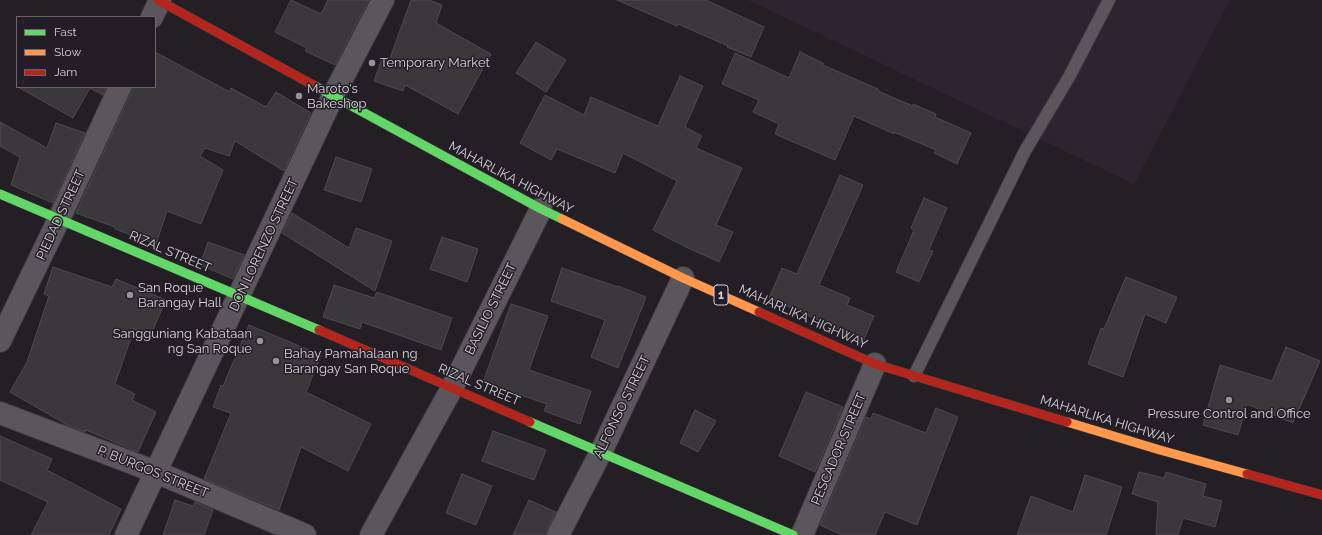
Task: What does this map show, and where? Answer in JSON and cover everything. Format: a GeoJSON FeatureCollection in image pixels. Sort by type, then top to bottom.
{"type":"FeatureCollection","features":[{"type":"Feature","properties":{"kind":"main road","name":"MAHARLIKA HIGHWAY"},"geometry":{"type":"LineString","coordinates":[[159,0],[541,209],[683,278],[875,364],[1167,452],[1320,491]]}},
{"type":"Feature","properties":{"kind":"main road","name":"RIZAL STREET"},"geometry":{"type":"LineString","coordinates":[[0,194],[793,535]]}},
{"type":"Feature","properties":{"kind":"street"},"geometry":{"type":"LineString","coordinates":[[152,16],[159,0]]}},
{"type":"Feature","properties":{"kind":"street","name":"DON LORENZO STREET"},"geometry":{"type":"LineString","coordinates":[[126,535],[333,96],[383,0]]}},
{"type":"Feature","properties":{"kind":"street","name":"PIEDAD STREET"},"geometry":{"type":"LineString","coordinates":[[0,341],[60,219],[120,88]]}},
{"type":"Feature","properties":{"kind":"street","name":"BASILIO STREET"},"geometry":{"type":"LineString","coordinates":[[371,535],[452,388],[541,209]]}},
{"type":"Feature","properties":{"kind":"street","name":"ALFONSO STREET"},"geometry":{"type":"LineString","coordinates":[[558,535],[601,452],[683,278]]}},
{"type":"Feature","properties":{"kind":"street","name":"PESCADOR STREET"},"geometry":{"type":"LineString","coordinates":[[802,535],[875,364]]}},
{"type":"Feature","properties":{"kind":"street","name":"P. BURGOS STREET"},"geometry":{"type":"LineString","coordinates":[[0,413],[156,472],[305,535]]}},
{"type":"Feature","properties":{"kind":"lane"},"geometry":{"type":"LineString","coordinates":[[914,376],[1025,151],[1069,77],[1109,0]]}},
{"type":"Feature","properties":{"kind":"shaded area"},"geometry":{"type":"Polygon","coordinates":[[[748,0],[1230,0],[1134,184],[748,0]]]}},
{"type":"Feature","properties":{"kind":"building"},"geometry":{"type":"Polygon","coordinates":[[[291,0],[321,14],[328,0],[369,0],[335,65],[305,51],[307,48],[275,32],[291,0]]]}},
{"type":"Feature","properties":{"kind":"building"},"geometry":{"type":"Polygon","coordinates":[[[411,0],[429,0],[442,5],[436,23],[491,54],[458,114],[405,85],[403,91],[374,81],[382,59],[389,61],[411,0]]]}},
{"type":"Feature","properties":{"kind":"building"},"geometry":{"type":"Polygon","coordinates":[[[617,0],[706,0],[764,27],[751,57],[678,24],[677,26],[617,0]]]}},
{"type":"Feature","properties":{"kind":"building"},"geometry":{"type":"Polygon","coordinates":[[[536,42],[566,60],[546,92],[516,73],[536,42]]]}},
{"type":"Feature","properties":{"kind":"building"},"geometry":{"type":"Polygon","coordinates":[[[800,52],[823,63],[823,65],[878,89],[878,91],[936,114],[935,117],[971,133],[957,164],[934,153],[936,150],[894,132],[894,134],[854,116],[835,160],[775,134],[779,124],[753,112],[759,100],[722,84],[735,53],[789,78],[800,52]]]}},
{"type":"Feature","properties":{"kind":"building"},"geometry":{"type":"Polygon","coordinates":[[[156,53],[230,92],[231,88],[266,107],[276,92],[311,113],[284,171],[235,141],[229,156],[205,148],[200,156],[223,170],[201,224],[167,211],[156,244],[76,213],[132,88],[156,88],[156,53]]]}},
{"type":"Feature","properties":{"kind":"building"},"geometry":{"type":"Polygon","coordinates":[[[680,76],[703,86],[685,127],[702,136],[696,148],[742,168],[716,225],[733,232],[719,262],[653,230],[677,181],[623,153],[615,173],[557,149],[551,160],[520,143],[545,95],[584,115],[591,97],[658,126],[680,76]]]}},
{"type":"Feature","properties":{"kind":"building"},"geometry":{"type":"Polygon","coordinates":[[[20,88],[90,88],[73,118],[20,88]]]}},
{"type":"Feature","properties":{"kind":"building"},"geometry":{"type":"Polygon","coordinates":[[[90,88],[106,88],[103,95],[90,88]]]}},
{"type":"Feature","properties":{"kind":"building"},"geometry":{"type":"Polygon","coordinates":[[[0,122],[47,148],[56,123],[85,133],[53,203],[11,185],[20,157],[0,146],[0,122]]]}},
{"type":"Feature","properties":{"kind":"building"},"geometry":{"type":"Polygon","coordinates":[[[336,157],[372,169],[361,202],[324,190],[336,157]]]}},
{"type":"Feature","properties":{"kind":"building"},"geometry":{"type":"Polygon","coordinates":[[[840,175],[863,185],[819,285],[850,298],[847,305],[874,316],[862,344],[839,334],[841,330],[769,298],[782,268],[797,274],[840,175]]]}},
{"type":"Feature","properties":{"kind":"building"},"geometry":{"type":"Polygon","coordinates":[[[924,198],[947,208],[929,250],[933,251],[919,282],[896,272],[914,230],[911,228],[924,198]]]}},
{"type":"Feature","properties":{"kind":"building"},"geometry":{"type":"Polygon","coordinates":[[[292,213],[349,248],[356,228],[392,241],[375,291],[282,233],[292,213]]]}},
{"type":"Feature","properties":{"kind":"building"},"geometry":{"type":"Polygon","coordinates":[[[442,237],[478,249],[467,282],[430,269],[442,237]]]}},
{"type":"Feature","properties":{"kind":"building"},"geometry":{"type":"Polygon","coordinates":[[[208,242],[244,255],[233,279],[200,265],[208,242]]]}},
{"type":"Feature","properties":{"kind":"building"},"geometry":{"type":"Polygon","coordinates":[[[53,267],[112,287],[116,279],[166,300],[150,336],[134,329],[115,384],[135,394],[132,400],[156,412],[138,452],[86,430],[85,432],[69,426],[10,392],[27,362],[49,296],[44,294],[53,267]]]}},
{"type":"Feature","properties":{"kind":"building"},"geometry":{"type":"Polygon","coordinates":[[[562,268],[618,286],[646,297],[618,368],[591,357],[605,320],[551,301],[562,268]]]}},
{"type":"Feature","properties":{"kind":"building"},"geometry":{"type":"Polygon","coordinates":[[[1126,277],[1177,297],[1166,323],[1145,314],[1123,377],[1088,364],[1101,328],[1104,329],[1126,277]]]}},
{"type":"Feature","properties":{"kind":"building"},"geometry":{"type":"Polygon","coordinates":[[[334,285],[374,298],[377,292],[452,318],[441,350],[362,322],[360,329],[323,317],[334,285]]]}},
{"type":"Feature","properties":{"kind":"building"},"geometry":{"type":"Polygon","coordinates":[[[511,304],[548,316],[529,370],[591,391],[580,424],[544,411],[547,404],[483,382],[511,304]]]}},
{"type":"Feature","properties":{"kind":"building"},"geometry":{"type":"Polygon","coordinates":[[[249,325],[321,355],[306,392],[371,424],[348,471],[301,447],[279,510],[204,479],[231,413],[213,407],[221,385],[223,386],[249,325]]]}},
{"type":"Feature","properties":{"kind":"building"},"geometry":{"type":"Polygon","coordinates":[[[1286,347],[1320,361],[1293,423],[1247,404],[1238,435],[1203,425],[1220,365],[1272,381],[1286,347]]]}},
{"type":"Feature","properties":{"kind":"building"},"geometry":{"type":"Polygon","coordinates":[[[806,392],[843,407],[815,472],[779,456],[806,392]]]}},
{"type":"Feature","properties":{"kind":"building"},"geometry":{"type":"Polygon","coordinates":[[[936,408],[958,417],[917,525],[885,512],[875,535],[842,535],[820,525],[866,417],[871,419],[873,413],[926,433],[936,408]]]}},
{"type":"Feature","properties":{"kind":"building"},"geometry":{"type":"Polygon","coordinates":[[[695,410],[716,421],[698,452],[680,443],[695,410]]]}},
{"type":"Feature","properties":{"kind":"building"},"geometry":{"type":"Polygon","coordinates":[[[493,431],[546,450],[534,480],[482,461],[493,431]]]}},
{"type":"Feature","properties":{"kind":"building"},"geometry":{"type":"Polygon","coordinates":[[[0,436],[52,459],[47,470],[121,509],[109,535],[31,535],[48,502],[0,480],[0,436]]]}},
{"type":"Feature","properties":{"kind":"building"},"geometry":{"type":"Polygon","coordinates":[[[1139,472],[1164,478],[1166,472],[1206,484],[1203,496],[1222,501],[1215,527],[1183,518],[1178,535],[1156,535],[1158,502],[1132,494],[1139,472]]]}},
{"type":"Feature","properties":{"kind":"building"},"geometry":{"type":"Polygon","coordinates":[[[462,474],[492,486],[476,525],[446,513],[462,474]]]}},
{"type":"Feature","properties":{"kind":"building"},"geometry":{"type":"Polygon","coordinates":[[[1085,475],[1122,487],[1106,535],[1017,535],[1031,496],[1073,512],[1085,475]]]}},
{"type":"Feature","properties":{"kind":"building"},"geometry":{"type":"Polygon","coordinates":[[[175,500],[193,506],[195,502],[213,510],[204,535],[163,535],[175,500]]]}},
{"type":"Feature","properties":{"kind":"building"},"geometry":{"type":"Polygon","coordinates":[[[529,500],[556,512],[547,529],[546,535],[513,535],[529,500]]]}},
{"type":"Feature","properties":{"kind":"traffic: fast"},"geometry":{"type":"LineString","coordinates":[[313,85],[562,219]]}},
{"type":"Feature","properties":{"kind":"traffic: fast"},"geometry":{"type":"LineString","coordinates":[[0,194],[319,330]]}},
{"type":"Feature","properties":{"kind":"traffic: fast"},"geometry":{"type":"LineString","coordinates":[[530,422],[793,535]]}},
{"type":"Feature","properties":{"kind":"traffic: slow"},"geometry":{"type":"LineString","coordinates":[[562,219],[683,278],[759,312]]}},
{"type":"Feature","properties":{"kind":"traffic: slow"},"geometry":{"type":"LineString","coordinates":[[1067,422],[1247,474]]}},
{"type":"Feature","properties":{"kind":"traffic: jam"},"geometry":{"type":"LineString","coordinates":[[158,0],[313,85]]}},
{"type":"Feature","properties":{"kind":"traffic: jam"},"geometry":{"type":"LineString","coordinates":[[759,312],[875,364],[1067,422]]}},
{"type":"Feature","properties":{"kind":"traffic: jam"},"geometry":{"type":"LineString","coordinates":[[319,330],[530,422]]}},
{"type":"Feature","properties":{"kind":"traffic: jam"},"geometry":{"type":"LineString","coordinates":[[1247,474],[1322,495]]}},
{"type":"Feature","properties":{"kind":"place","name":"Temporary Market"},"geometry":{"type":"Point","coordinates":[372,63]}},
{"type":"Feature","properties":{"kind":"place","name":"Maroto's Bakeshop"},"geometry":{"type":"Point","coordinates":[299,96]}},
{"type":"Feature","properties":{"kind":"place","name":"San Roque Barangay Hall"},"geometry":{"type":"Point","coordinates":[130,295]}},
{"type":"Feature","properties":{"kind":"place","name":"Sangguniang Kabataan ng San Roque"},"geometry":{"type":"Point","coordinates":[260,341]}},
{"type":"Feature","properties":{"kind":"place","name":"Bahay Pamahalaan ng Barangay San Roque"},"geometry":{"type":"Point","coordinates":[276,361]}},
{"type":"Feature","properties":{"kind":"place","name":"Pressure Control and Office"},"geometry":{"type":"Point","coordinates":[1229,400]}}]}
